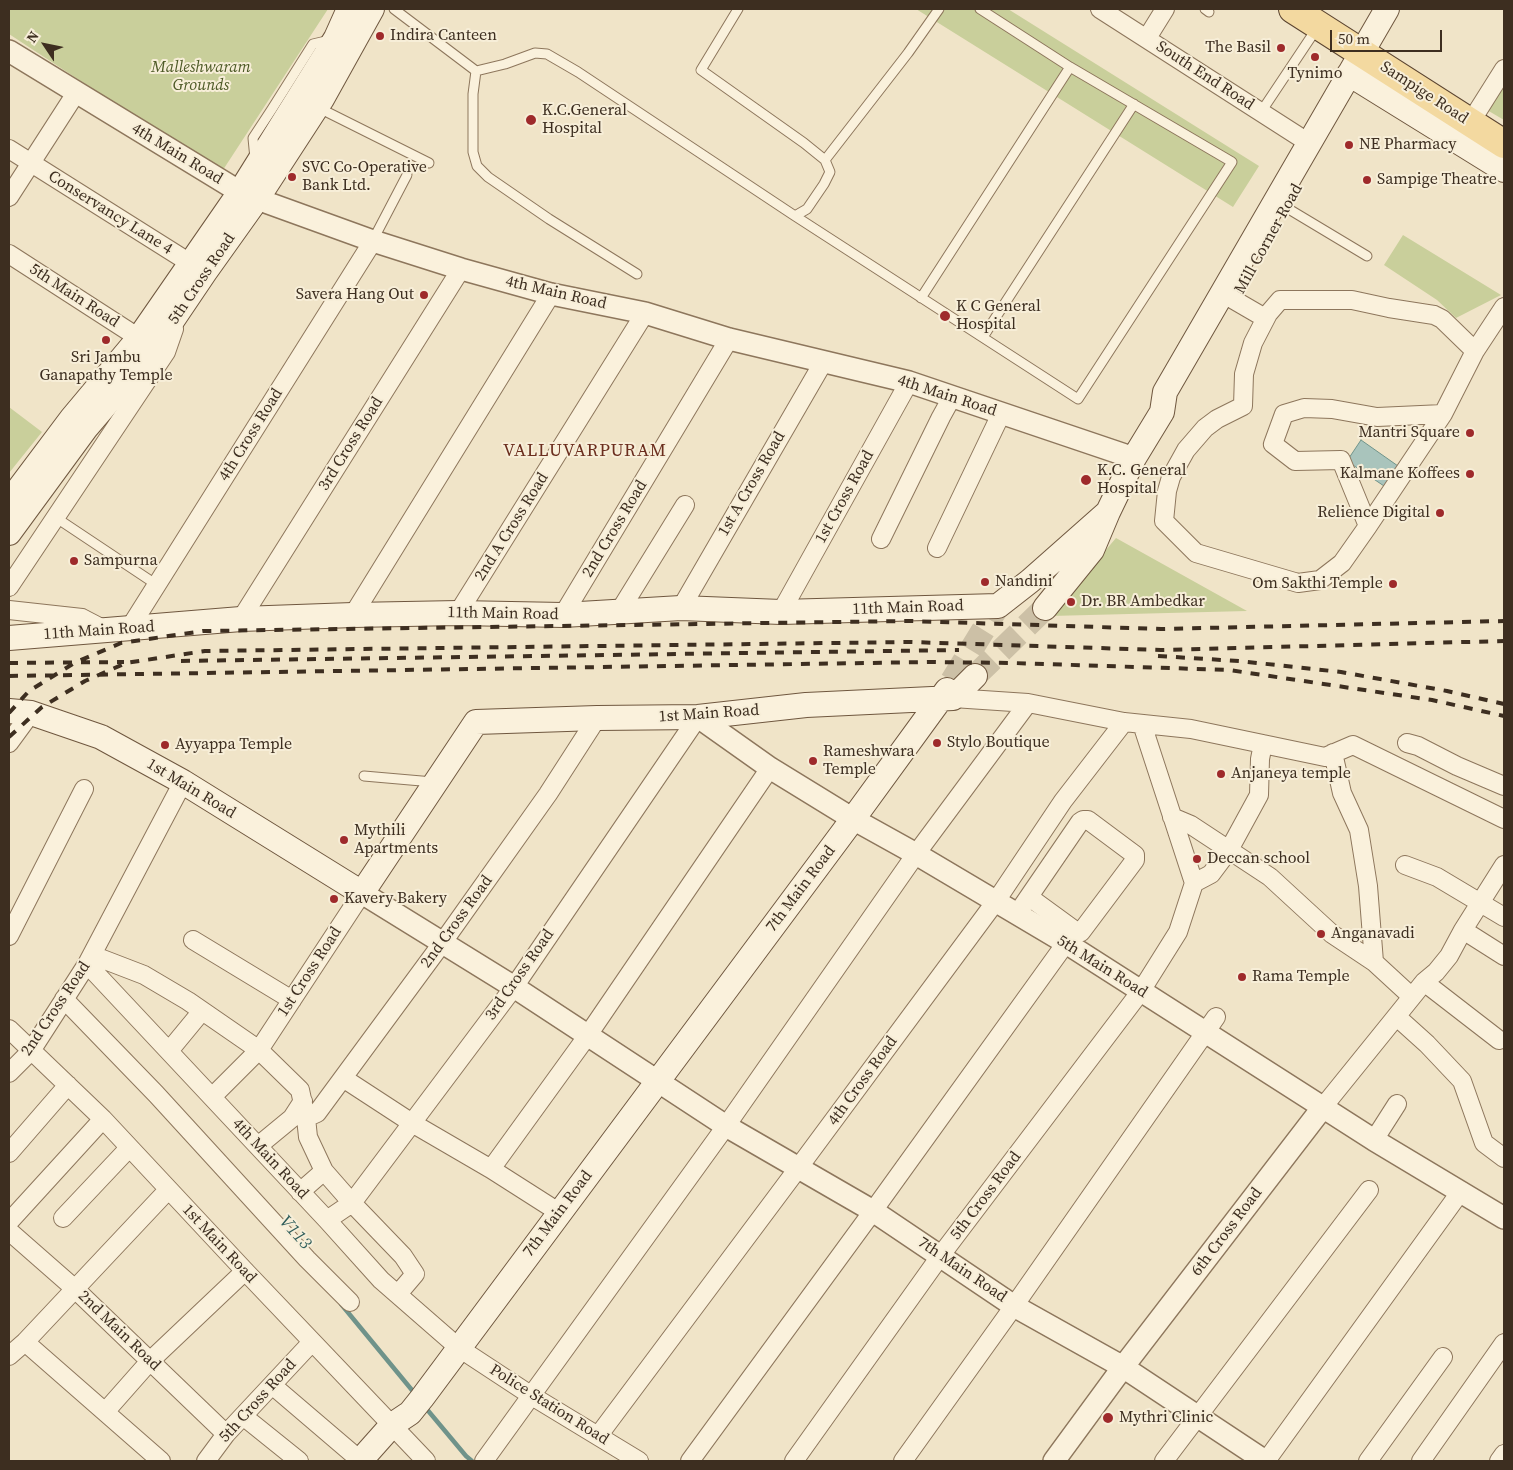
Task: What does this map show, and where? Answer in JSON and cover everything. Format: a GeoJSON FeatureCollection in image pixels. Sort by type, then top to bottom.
{"type":"FeatureCollection","features":[{"type":"Feature","properties":{"kind":"main road","name":"5th Cross Road"},"geometry":{"type":"LineString","coordinates":[[9,533],[86,428],[151,352],[184,305],[248,196],[255,166],[336,38],[349,9]]}},
{"type":"Feature","properties":{"kind":"main road","name":"5th Cross Road"},"geometry":{"type":"LineString","coordinates":[[9,502],[72,418],[139,338],[190,263],[248,196],[316,107],[372,9]]}},
{"type":"Feature","properties":{"kind":"main road","name":"Sampige Road"},"geometry":{"type":"LineString","coordinates":[[1293,9],[1319,25],[1361,67],[1504,170]]}},
{"type":"Feature","properties":{"kind":"main road"},"geometry":{"type":"LineString","coordinates":[[1361,67],[1387,9]]}},
{"type":"Feature","properties":{"kind":"main road","name":"Sampige Road"},"geometry":{"type":"LineString","coordinates":[[1361,67],[1470,122],[1504,144]]}},
{"type":"Feature","properties":{"kind":"main road","name":"Mill Corner Road"},"geometry":{"type":"LineString","coordinates":[[1281,204],[1309,143],[1361,67]]}},
{"type":"Feature","properties":{"kind":"main road","name":"Mill Corner Road"},"geometry":{"type":"LineString","coordinates":[[1045,608],[1092,550],[1134,458],[1162,412],[1164,392],[1228,297],[1361,67]]}},
{"type":"Feature","properties":{"kind":"main road","name":"Mill Corner Road"},"geometry":{"type":"LineString","coordinates":[[998,606],[1030,581],[1108,512]]}},
{"type":"Feature","properties":{"kind":"main road","name":"11th Main Road"},"geometry":{"type":"LineString","coordinates":[[9,638],[240,619],[353,615],[563,615],[681,608],[781,612],[998,606]]}},
{"type":"Feature","properties":{"kind":"main road"},"geometry":{"type":"LineString","coordinates":[[949,692],[975,676]]}},
{"type":"Feature","properties":{"kind":"main road","name":"1st Main Road"},"geometry":{"type":"LineString","coordinates":[[436,782],[476,722],[597,718],[698,718],[806,705],[949,692]]}},
{"type":"Feature","properties":{"kind":"main road","name":"7th Main Road"},"geometry":{"type":"LineString","coordinates":[[361,1461],[401,1419],[444,1369],[949,692]]}},
{"type":"Feature","properties":{"kind":"main road","name":"1st Main Road"},"geometry":{"type":"LineString","coordinates":[[20,712],[101,737],[182,782],[362,893]]}},
{"type":"Feature","properties":{"kind":"main road"},"geometry":{"type":"LineString","coordinates":[[362,893],[436,782]]}},
{"type":"Feature","properties":{"kind":"street","name":"South End Road"},"geometry":{"type":"LineString","coordinates":[[1100,9],[1309,143]]}},
{"type":"Feature","properties":{"kind":"street"},"geometry":{"type":"LineString","coordinates":[[1147,38],[1165,9]]}},
{"type":"Feature","properties":{"kind":"street","name":"4th Main Road"},"geometry":{"type":"LineString","coordinates":[[9,51],[248,196],[461,269],[551,294],[645,313],[729,339],[909,382],[1134,458]]}},
{"type":"Feature","properties":{"kind":"street"},"geometry":{"type":"LineString","coordinates":[[1470,122],[1504,69]]}},
{"type":"Feature","properties":{"kind":"street"},"geometry":{"type":"LineString","coordinates":[[9,197],[76,93]]}},
{"type":"Feature","properties":{"kind":"street","name":"Conservancy Lane 4"},"geometry":{"type":"LineString","coordinates":[[9,149],[190,263]]}},
{"type":"Feature","properties":{"kind":"street","name":"4th Cross Road"},"geometry":{"type":"LineString","coordinates":[[118,630],[157,585],[372,240]]}},
{"type":"Feature","properties":{"kind":"street","name":"5th Main Road"},"geometry":{"type":"LineString","coordinates":[[9,254],[139,338]]}},
{"type":"Feature","properties":{"kind":"street","name":"3rd Cross Road"},"geometry":{"type":"LineString","coordinates":[[240,619],[461,269]]}},
{"type":"Feature","properties":{"kind":"street"},"geometry":{"type":"LineString","coordinates":[[353,615],[551,294]]}},
{"type":"Feature","properties":{"kind":"street"},"geometry":{"type":"LineString","coordinates":[[1228,297],[1266,318]]}},
{"type":"Feature","properties":{"kind":"street"},"geometry":{"type":"LineString","coordinates":[[1475,351],[1442,319],[1434,314],[1352,300],[1280,300],[1266,318],[1253,343],[1248,358],[1243,390],[1243,406],[1211,424],[1195,438],[1186,450],[1169,484],[1164,506],[1164,521],[1196,553],[1298,583],[1320,580],[1342,563],[1368,526],[1443,414],[1475,351],[1504,307]]}},
{"type":"Feature","properties":{"kind":"street"},"geometry":{"type":"LineString","coordinates":[[9,587],[166,352],[184,305]]}},
{"type":"Feature","properties":{"kind":"street","name":"2nd A Cross Road"},"geometry":{"type":"LineString","coordinates":[[458,614],[645,313]]}},
{"type":"Feature","properties":{"kind":"street","name":"2nd Cross Road"},"geometry":{"type":"LineString","coordinates":[[563,615],[729,339]]}},
{"type":"Feature","properties":{"kind":"street","name":"1st A Cross Road"},"geometry":{"type":"LineString","coordinates":[[681,608],[824,361]]}},
{"type":"Feature","properties":{"kind":"street","name":"1st Cross Road"},"geometry":{"type":"LineString","coordinates":[[781,612],[909,382]]}},
{"type":"Feature","properties":{"kind":"street"},"geometry":{"type":"LineString","coordinates":[[881,539],[952,397]]}},
{"type":"Feature","properties":{"kind":"street"},"geometry":{"type":"LineString","coordinates":[[1368,526],[1342,460],[1295,461],[1273,444],[1284,414],[1304,408],[1332,409],[1377,416],[1443,414]]}},
{"type":"Feature","properties":{"kind":"street"},"geometry":{"type":"LineString","coordinates":[[938,548],[1001,414]]}},
{"type":"Feature","properties":{"kind":"street"},"geometry":{"type":"LineString","coordinates":[[619,612],[685,505]]}},
{"type":"Feature","properties":{"kind":"street"},"geometry":{"type":"LineString","coordinates":[[9,610],[82,618],[118,630]]}},
{"type":"Feature","properties":{"kind":"street"},"geometry":{"type":"LineString","coordinates":[[949,692],[1028,703],[1124,722],[1191,729],[1325,757],[1353,745],[1504,819]]}},
{"type":"Feature","properties":{"kind":"street"},"geometry":{"type":"LineString","coordinates":[[484,1461],[726,1126],[916,854],[1028,703]]}},
{"type":"Feature","properties":{"kind":"street"},"geometry":{"type":"LineString","coordinates":[[9,743],[20,712]]}},
{"type":"Feature","properties":{"kind":"street","name":"2nd Cross Road"},"geometry":{"type":"LineString","coordinates":[[258,1146],[292,1118],[305,1110],[318,1112],[443,942],[548,794],[597,718]]}},
{"type":"Feature","properties":{"kind":"street","name":"3rd Cross Road"},"geometry":{"type":"LineString","coordinates":[[327,1220],[352,1203],[514,987],[698,718]]}},
{"type":"Feature","properties":{"kind":"street","name":"5th Main Road"},"geometry":{"type":"LineString","coordinates":[[698,718],[770,768],[853,819],[996,901],[1023,906],[1066,943],[1141,991],[1211,1025],[1323,1107],[1504,1218]]}},
{"type":"Feature","properties":{"kind":"street","name":"4th Cross Road"},"geometry":{"type":"LineString","coordinates":[[598,1436],[996,901],[1062,801],[1124,722]]}},
{"type":"Feature","properties":{"kind":"street"},"geometry":{"type":"LineString","coordinates":[[1142,724],[1194,883],[1211,874],[1229,850],[1259,795],[1260,759],[1263,744]]}},
{"type":"Feature","properties":{"kind":"street"},"geometry":{"type":"LineString","coordinates":[[1407,743],[1418,746],[1457,766],[1504,786]]}},
{"type":"Feature","properties":{"kind":"street"},"geometry":{"type":"LineString","coordinates":[[1333,753],[1342,793],[1359,830],[1368,886],[1374,962]]}},
{"type":"Feature","properties":{"kind":"street"},"geometry":{"type":"LineString","coordinates":[[491,1169],[588,1035],[770,768]]}},
{"type":"Feature","properties":{"kind":"street","name":"2nd Cross Road"},"geometry":{"type":"LineString","coordinates":[[9,1073],[30,1051],[89,960],[182,782]]}},
{"type":"Feature","properties":{"kind":"street"},"geometry":{"type":"LineString","coordinates":[[9,936],[84,789]]}},
{"type":"Feature","properties":{"kind":"street"},"geometry":{"type":"LineString","coordinates":[[1172,817],[1191,825],[1270,876],[1332,934],[1374,962],[1405,1007],[1427,1044],[1462,1082],[1484,1143],[1504,1158]]}},
{"type":"Feature","properties":{"kind":"street"},"geometry":{"type":"LineString","coordinates":[[1083,820],[1088,820],[1135,856],[1135,860],[1081,932],[1077,932],[1023,906],[1083,820]]}},
{"type":"Feature","properties":{"kind":"street"},"geometry":{"type":"LineString","coordinates":[[1405,865],[1437,877],[1504,917]]}},
{"type":"Feature","properties":{"kind":"street","name":"6th Cross Road"},"geometry":{"type":"LineString","coordinates":[[1054,1461],[1123,1367],[1323,1107],[1424,982],[1436,972],[1449,956],[1481,902],[1500,884],[1504,865]]}},
{"type":"Feature","properties":{"kind":"street","name":"5th Cross Road"},"geometry":{"type":"LineString","coordinates":[[794,1461],[941,1255],[1141,991],[1178,932],[1194,883]]}},
{"type":"Feature","properties":{"kind":"street"},"geometry":{"type":"LineString","coordinates":[[362,893],[443,942],[658,1080]]}},
{"type":"Feature","properties":{"kind":"street","name":"1st Cross Road"},"geometry":{"type":"LineString","coordinates":[[212,1097],[259,1050],[362,893]]}},
{"type":"Feature","properties":{"kind":"street"},"geometry":{"type":"LineString","coordinates":[[1464,930],[1504,956]]}},
{"type":"Feature","properties":{"kind":"street"},"geometry":{"type":"LineString","coordinates":[[192,940],[292,1000]]}},
{"type":"Feature","properties":{"kind":"street"},"geometry":{"type":"LineString","coordinates":[[690,1461],[1066,943]]}},
{"type":"Feature","properties":{"kind":"street"},"geometry":{"type":"LineString","coordinates":[[89,960],[144,975],[202,1011],[259,1050],[300,1090],[305,1110],[308,1137],[324,1171],[403,1256],[415,1274],[398,1294]]}},
{"type":"Feature","properties":{"kind":"street","name":"4th Main Road"},"geometry":{"type":"LineString","coordinates":[[89,960],[169,1051],[381,1280],[459,1348]]}},
{"type":"Feature","properties":{"kind":"street"},"geometry":{"type":"LineString","coordinates":[[1424,982],[1499,1040]]}},
{"type":"Feature","properties":{"kind":"street"},"geometry":{"type":"LineString","coordinates":[[64,999],[156,1094],[307,1259],[350,1302]]}},
{"type":"Feature","properties":{"kind":"street"},"geometry":{"type":"LineString","coordinates":[[169,1051],[202,1011]]}},
{"type":"Feature","properties":{"kind":"street"},"geometry":{"type":"LineString","coordinates":[[903,1461],[1211,1025]]}},
{"type":"Feature","properties":{"kind":"street","name":"1st Main Road"},"geometry":{"type":"LineString","coordinates":[[9,1030],[103,1119],[312,1342],[401,1419],[426,1461]]}},
{"type":"Feature","properties":{"kind":"street"},"geometry":{"type":"LineString","coordinates":[[343,1078],[412,1123],[491,1169],[560,1213]]}},
{"type":"Feature","properties":{"kind":"street","name":"7th Main Road"},"geometry":{"type":"LineString","coordinates":[[658,1080],[726,1126],[873,1211],[941,1255],[1014,1306],[1123,1367],[1265,1461]]}},
{"type":"Feature","properties":{"kind":"street"},"geometry":{"type":"LineString","coordinates":[[9,1153],[68,1085]]}},
{"type":"Feature","properties":{"kind":"street"},"geometry":{"type":"LineString","coordinates":[[1374,1140],[1397,1104]]}},
{"type":"Feature","properties":{"kind":"street"},"geometry":{"type":"LineString","coordinates":[[9,1222],[103,1119]]}},
{"type":"Feature","properties":{"kind":"street"},"geometry":{"type":"LineString","coordinates":[[63,1218],[129,1148]]}},
{"type":"Feature","properties":{"kind":"street"},"geometry":{"type":"LineString","coordinates":[[300,1192],[324,1171]]}},
{"type":"Feature","properties":{"kind":"street"},"geometry":{"type":"LineString","coordinates":[[9,1356],[26,1342],[74,1288],[168,1190]]}},
{"type":"Feature","properties":{"kind":"street"},"geometry":{"type":"LineString","coordinates":[[1164,1461],[1369,1190]]}},
{"type":"Feature","properties":{"kind":"street"},"geometry":{"type":"LineString","coordinates":[[1265,1461],[1461,1191]]}},
{"type":"Feature","properties":{"kind":"street","name":"2nd Main Road"},"geometry":{"type":"LineString","coordinates":[[9,1231],[74,1288],[226,1434]]}},
{"type":"Feature","properties":{"kind":"street"},"geometry":{"type":"LineString","coordinates":[[105,1412],[150,1361],[244,1271]]}},
{"type":"Feature","properties":{"kind":"street"},"geometry":{"type":"LineString","coordinates":[[26,1342],[161,1461]]}},
{"type":"Feature","properties":{"kind":"street","name":"5th Cross Road"},"geometry":{"type":"LineString","coordinates":[[206,1461],[226,1434],[312,1342]]}},
{"type":"Feature","properties":{"kind":"street"},"geometry":{"type":"LineString","coordinates":[[1421,1461],[1504,1343]]}},
{"type":"Feature","properties":{"kind":"street","name":"Police Station Road"},"geometry":{"type":"LineString","coordinates":[[459,1348],[532,1396],[639,1461]]}},
{"type":"Feature","properties":{"kind":"street"},"geometry":{"type":"LineString","coordinates":[[1368,1461],[1443,1357]]}},
{"type":"Feature","properties":{"kind":"street"},"geometry":{"type":"LineString","coordinates":[[272,1385],[361,1461]]}},
{"type":"Feature","properties":{"kind":"street"},"geometry":{"type":"LineString","coordinates":[[243,1416],[299,1461]]}},
{"type":"Feature","properties":{"kind":"street"},"geometry":{"type":"LineString","coordinates":[[1499,1461],[1504,1454]]}},
{"type":"Feature","properties":{"kind":"lane"},"geometry":{"type":"LineString","coordinates":[[394,9],[476,70],[505,64],[535,53],[547,54],[593,82],[794,216],[1078,399],[1232,162],[1070,66],[980,9]]}},
{"type":"Feature","properties":{"kind":"lane"},"geometry":{"type":"LineString","coordinates":[[738,9],[701,70],[825,160],[830,172],[824,184],[807,209],[794,216]]}},
{"type":"Feature","properties":{"kind":"lane"},"geometry":{"type":"LineString","coordinates":[[825,160],[908,53],[939,9]]}},
{"type":"Feature","properties":{"kind":"lane"},"geometry":{"type":"LineString","coordinates":[[1265,106],[1319,25]]}},
{"type":"Feature","properties":{"kind":"lane"},"geometry":{"type":"LineString","coordinates":[[921,298],[1070,66]]}},
{"type":"Feature","properties":{"kind":"lane"},"geometry":{"type":"LineString","coordinates":[[476,70],[473,94],[473,152],[476,166],[488,178],[637,274]]}},
{"type":"Feature","properties":{"kind":"lane"},"geometry":{"type":"LineString","coordinates":[[983,338],[1134,104]]}},
{"type":"Feature","properties":{"kind":"lane"},"geometry":{"type":"LineString","coordinates":[[316,107],[429,163]]}},
{"type":"Feature","properties":{"kind":"lane"},"geometry":{"type":"LineString","coordinates":[[372,240],[407,175]]}},
{"type":"Feature","properties":{"kind":"lane"},"geometry":{"type":"LineString","coordinates":[[1281,204],[1367,256]]}},
{"type":"Feature","properties":{"kind":"lane"},"geometry":{"type":"LineString","coordinates":[[55,517],[157,585]]}},
{"type":"Feature","properties":{"kind":"lane"},"geometry":{"type":"LineString","coordinates":[[364,776],[436,782]]}},
{"type":"Feature","properties":{"kind":"green space","name":"Malleshwaram Grounds"},"geometry":{"type":"Polygon","coordinates":[[[9,9],[328,9],[221,173],[9,34],[9,9]]]}},
{"type":"Feature","properties":{"kind":"green space"},"geometry":{"type":"Polygon","coordinates":[[[916,9],[1008,9],[1259,166],[1233,207],[916,9]]]}},
{"type":"Feature","properties":{"kind":"green space"},"geometry":{"type":"Polygon","coordinates":[[[1504,82],[1504,120],[1487,110],[1504,82]]]}},
{"type":"Feature","properties":{"kind":"green space"},"geometry":{"type":"Polygon","coordinates":[[[1403,235],[1501,295],[1456,318],[1437,300],[1384,265],[1403,235]]]}},
{"type":"Feature","properties":{"kind":"green space"},"geometry":{"type":"Polygon","coordinates":[[[9,407],[42,432],[9,473],[9,407]]]}},
{"type":"Feature","properties":{"kind":"green space"},"geometry":{"type":"Polygon","coordinates":[[[1116,538],[1247,611],[1050,616],[1116,538]]]}},
{"type":"Feature","properties":{"kind":"water"},"geometry":{"type":"Polygon","coordinates":[[[1361,440],[1398,466],[1384,486],[1347,461],[1361,440]]]}},
{"type":"Feature","properties":{"kind":"waterway","name":"V113"},"geometry":{"type":"LineString","coordinates":[[341,1304],[416,1395]]}},
{"type":"Feature","properties":{"kind":"waterway","name":"V113"},"geometry":{"type":"LineString","coordinates":[[425,1407],[472,1461]]}},
{"type":"Feature","properties":{"kind":"tunnel"},"geometry":{"type":"LineString","coordinates":[[952,681],[998,606]]}},
{"type":"Feature","properties":{"kind":"tunnel"},"geometry":{"type":"LineString","coordinates":[[975,676],[1045,608]]}},
{"type":"Feature","properties":{"kind":"railway"},"geometry":{"type":"LineString","coordinates":[[9,713],[29,691],[76,662],[121,643],[203,631],[910,621],[1161,629],[1504,621]]}},
{"type":"Feature","properties":{"kind":"railway"},"geometry":{"type":"LineString","coordinates":[[9,737],[42,707],[85,681],[126,663],[205,651],[910,642],[1161,650],[1504,641]]}},
{"type":"Feature","properties":{"kind":"railway"},"geometry":{"type":"LineString","coordinates":[[181,661],[959,650]]}},
{"type":"Feature","properties":{"kind":"railway"},"geometry":{"type":"LineString","coordinates":[[1158,656],[1239,661],[1341,672],[1447,691],[1504,704]]}},
{"type":"Feature","properties":{"kind":"railway"},"geometry":{"type":"LineString","coordinates":[[9,663],[124,662]]}},
{"type":"Feature","properties":{"kind":"railway"},"geometry":{"type":"LineString","coordinates":[[9,676],[932,662],[1013,663],[1229,670],[1432,700],[1504,716]]}},
{"type":"Feature","properties":{"kind":"place","name":"Indira Canteen"},"geometry":{"type":"Point","coordinates":[380,36]}},
{"type":"Feature","properties":{"kind":"place","name":"The Basil"},"geometry":{"type":"Point","coordinates":[1281,48]}},
{"type":"Feature","properties":{"kind":"place","name":"Tynimo"},"geometry":{"type":"Point","coordinates":[1315,57]}},
{"type":"Feature","properties":{"kind":"place","name":"K.C.General Hospital"},"geometry":{"type":"Point","coordinates":[531,120]}},
{"type":"Feature","properties":{"kind":"place","name":"NE Pharmacy"},"geometry":{"type":"Point","coordinates":[1349,145]}},
{"type":"Feature","properties":{"kind":"place","name":"SVC Co-Operative Bank Ltd."},"geometry":{"type":"Point","coordinates":[292,177]}},
{"type":"Feature","properties":{"kind":"place","name":"Sampige Theatre"},"geometry":{"type":"Point","coordinates":[1367,180]}},
{"type":"Feature","properties":{"kind":"place","name":"Savera Hang Out"},"geometry":{"type":"Point","coordinates":[424,295]}},
{"type":"Feature","properties":{"kind":"place","name":"K C General Hospital"},"geometry":{"type":"Point","coordinates":[945,316]}},
{"type":"Feature","properties":{"kind":"place","name":"Sri Jambu Ganapathy Temple"},"geometry":{"type":"Point","coordinates":[106,340]}},
{"type":"Feature","properties":{"kind":"place","name":"Mantri Square"},"geometry":{"type":"Point","coordinates":[1470,433]}},
{"type":"Feature","properties":{"kind":"place","name":"Kalmane Koffees"},"geometry":{"type":"Point","coordinates":[1470,474]}},
{"type":"Feature","properties":{"kind":"place","name":"K.C. General Hospital"},"geometry":{"type":"Point","coordinates":[1086,480]}},
{"type":"Feature","properties":{"kind":"place","name":"Relience Digital"},"geometry":{"type":"Point","coordinates":[1440,513]}},
{"type":"Feature","properties":{"kind":"place","name":"Sampurna"},"geometry":{"type":"Point","coordinates":[74,561]}},
{"type":"Feature","properties":{"kind":"place","name":"Nandini"},"geometry":{"type":"Point","coordinates":[985,582]}},
{"type":"Feature","properties":{"kind":"place","name":"Om Sakthi Temple"},"geometry":{"type":"Point","coordinates":[1393,584]}},
{"type":"Feature","properties":{"kind":"place","name":"Dr. BR Ambedkar"},"geometry":{"type":"Point","coordinates":[1071,602]}},
{"type":"Feature","properties":{"kind":"place","name":"Stylo Boutique"},"geometry":{"type":"Point","coordinates":[937,743]}},
{"type":"Feature","properties":{"kind":"place","name":"Ayyappa Temple"},"geometry":{"type":"Point","coordinates":[165,745]}},
{"type":"Feature","properties":{"kind":"place","name":"Rameshwara Temple"},"geometry":{"type":"Point","coordinates":[813,761]}},
{"type":"Feature","properties":{"kind":"place","name":"Anjaneya temple"},"geometry":{"type":"Point","coordinates":[1221,774]}},
{"type":"Feature","properties":{"kind":"place","name":"Mythili Apartments"},"geometry":{"type":"Point","coordinates":[344,840]}},
{"type":"Feature","properties":{"kind":"place","name":"Deccan school"},"geometry":{"type":"Point","coordinates":[1197,859]}},
{"type":"Feature","properties":{"kind":"place","name":"Kavery Bakery"},"geometry":{"type":"Point","coordinates":[334,899]}},
{"type":"Feature","properties":{"kind":"place","name":"Anganavadi"},"geometry":{"type":"Point","coordinates":[1321,934]}},
{"type":"Feature","properties":{"kind":"place","name":"Rama Temple"},"geometry":{"type":"Point","coordinates":[1242,977]}},
{"type":"Feature","properties":{"kind":"place","name":"Mythri Clinic"},"geometry":{"type":"Point","coordinates":[1108,1418]}},
{"type":"Feature","properties":{"kind":"district","name":"VALLUVARPURAM"},"geometry":{"type":"Point","coordinates":[585,451]}}]}
